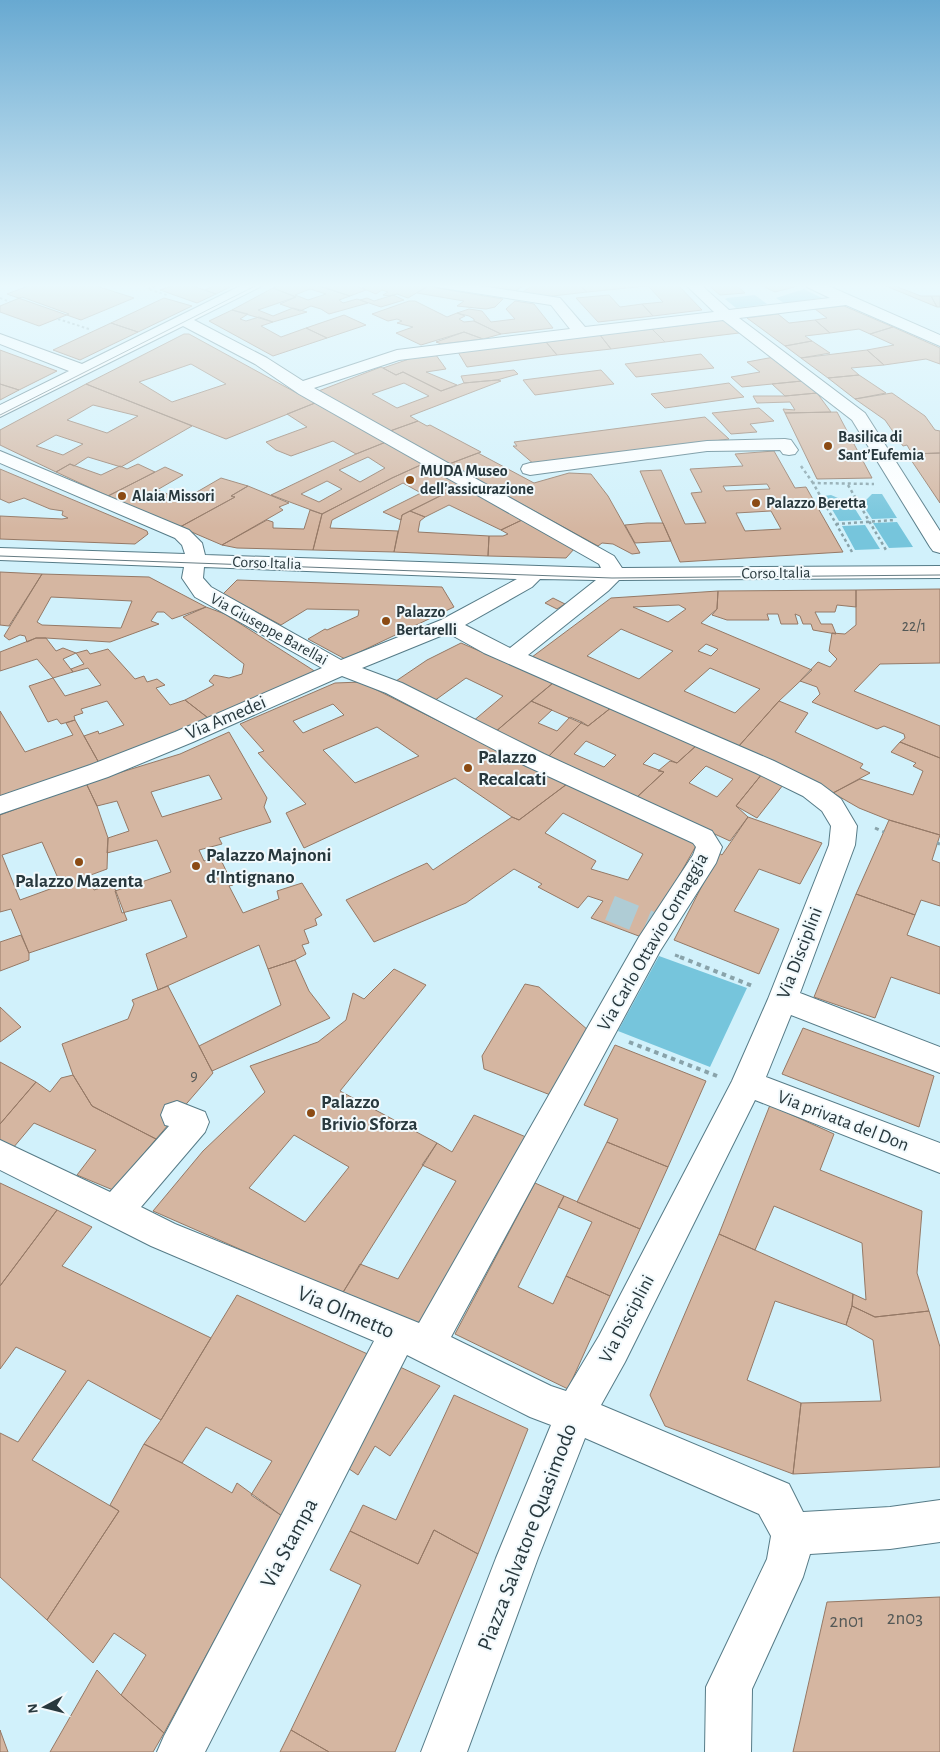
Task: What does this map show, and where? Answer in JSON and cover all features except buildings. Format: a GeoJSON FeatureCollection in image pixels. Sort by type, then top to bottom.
{"type":"FeatureCollection","features":[{"type":"Feature","properties":{"kind":"street"},"geometry":{"type":"LineString","coordinates":[[71,366],[82,370]]}},
{"type":"Feature","properties":{"kind":"street"},"geometry":{"type":"LineString","coordinates":[[0,412],[90,366]]}},
{"type":"Feature","properties":{"kind":"street"},"geometry":{"type":"LineString","coordinates":[[268,366],[305,390],[607,560],[612,568],[613,575],[601,588],[512,656]]}},
{"type":"Feature","properties":{"kind":"street"},"geometry":{"type":"LineString","coordinates":[[305,390],[307,385],[363,366]]}},
{"type":"Feature","properties":{"kind":"street"},"geometry":{"type":"LineString","coordinates":[[792,366],[859,417],[890,482],[938,541]]}},
{"type":"Feature","properties":{"kind":"street"},"geometry":{"type":"LineString","coordinates":[[530,469],[707,446],[785,444],[789,450]]}},
{"type":"Feature","properties":{"kind":"street","name":"Via Giuseppe Barellai"},"geometry":{"type":"LineString","coordinates":[[0,456],[182,534],[190,540],[196,558],[192,578],[203,592],[341,668]]}},
{"type":"Feature","properties":{"kind":"street","name":"Corso Italia"},"geometry":{"type":"LineString","coordinates":[[0,554],[613,575],[940,572]]}},
{"type":"Feature","properties":{"kind":"street","name":"Via Amedei"},"geometry":{"type":"LineString","coordinates":[[0,805],[114,765],[341,668],[449,625],[525,583],[535,573]]}},
{"type":"Feature","properties":{"kind":"street","name":"Via Disciplini"},"geometry":{"type":"LineString","coordinates":[[449,625],[512,656],[765,767],[812,790],[832,805],[844,826],[842,845],[783,999],[732,1080],[612,1349],[575,1414]]}},
{"type":"Feature","properties":{"kind":"street","name":"Via Carlo Ottavio Cornaggia"},"geometry":{"type":"LineString","coordinates":[[341,668],[394,688],[535,760],[703,837],[709,847],[706,856],[656,927],[600,1031],[413,1340]]}},
{"type":"Feature","properties":{"kind":"street"},"geometry":{"type":"LineString","coordinates":[[783,999],[940,1060]]}},
{"type":"Feature","properties":{"kind":"street","name":"Via privata del Don"},"geometry":{"type":"LineString","coordinates":[[732,1080],[940,1158]]}},
{"type":"Feature","properties":{"kind":"street"},"geometry":{"type":"LineString","coordinates":[[115,1211],[193,1122],[177,1115]]}},
{"type":"Feature","properties":{"kind":"street","name":"Via Olmetto"},"geometry":{"type":"LineString","coordinates":[[0,1154],[163,1235],[413,1340],[544,1403],[575,1414]]}},
{"type":"Feature","properties":{"kind":"street","name":"Via Stampa"},"geometry":{"type":"LineString","coordinates":[[180,1752],[413,1340]]}},
{"type":"Feature","properties":{"kind":"street","name":"Piazza Salvatore Quasimodo"},"geometry":{"type":"LineString","coordinates":[[444,1752],[517,1558],[575,1414],[774,1499],[792,1534]]}},
{"type":"Feature","properties":{"kind":"street"},"geometry":{"type":"LineString","coordinates":[[728,1752],[729,1687],[788,1562],[792,1534],[890,1528],[940,1521]]}},
{"type":"Feature","properties":{"kind":"path"},"geometry":{"type":"LineString","coordinates":[[854,555],[813,483],[848,485],[890,482]]}},
{"type":"Feature","properties":{"kind":"path"},"geometry":{"type":"LineString","coordinates":[[848,485],[887,553]]}},
{"type":"Feature","properties":{"kind":"path"},"geometry":{"type":"LineString","coordinates":[[836,524],[904,520]]}},
{"type":"Feature","properties":{"kind":"path"},"geometry":{"type":"LineString","coordinates":[[875,828],[884,832]]}},
{"type":"Feature","properties":{"kind":"path"},"geometry":{"type":"LineString","coordinates":[[672,954],[783,999]]}},
{"type":"Feature","properties":{"kind":"path"},"geometry":{"type":"LineString","coordinates":[[625,1040],[732,1080]]}},
{"type":"Feature","properties":{"kind":"shaded area"},"geometry":{"type":"Polygon","coordinates":[[[872,494],[882,494],[897,518],[872,519],[862,504],[872,494]]]}},
{"type":"Feature","properties":{"kind":"shaded area"},"geometry":{"type":"Polygon","coordinates":[[[831,495],[852,504],[862,520],[839,521],[824,496],[831,495]]]}},
{"type":"Feature","properties":{"kind":"shaded area"},"geometry":{"type":"Polygon","coordinates":[[[897,522],[913,547],[889,548],[873,523],[897,522]]]}},
{"type":"Feature","properties":{"kind":"shaded area"},"geometry":{"type":"Polygon","coordinates":[[[865,525],[880,549],[855,550],[842,526],[865,525]]]}},
{"type":"Feature","properties":{"kind":"shaded area"},"geometry":{"type":"Polygon","coordinates":[[[659,956],[747,988],[710,1067],[618,1031],[659,956]]]}},
{"type":"Feature","properties":{"kind":"tunnel"},"geometry":{"type":"LineString","coordinates":[[610,908],[652,925]]}},
{"type":"Feature","properties":{"kind":"tram line"},"geometry":{"type":"LineString","coordinates":[[0,415],[97,366]]}},
{"type":"Feature","properties":{"kind":"tram line"},"geometry":{"type":"LineString","coordinates":[[0,556],[612,578],[940,575]]}},
{"type":"Feature","properties":{"kind":"place","name":"Basilica di Sant’Eufemia"},"geometry":{"type":"Point","coordinates":[828,446]}},
{"type":"Feature","properties":{"kind":"place","name":"MUDA Museo dell'assicurazione"},"geometry":{"type":"Point","coordinates":[410,480]}},
{"type":"Feature","properties":{"kind":"place","name":"Alaia Missori"},"geometry":{"type":"Point","coordinates":[122,496]}},
{"type":"Feature","properties":{"kind":"place","name":"Palazzo Beretta"},"geometry":{"type":"Point","coordinates":[756,503]}},
{"type":"Feature","properties":{"kind":"place","name":"Palazzo Bertarelli"},"geometry":{"type":"Point","coordinates":[386,621]}},
{"type":"Feature","properties":{"kind":"place","name":"Palazzo Recalcati"},"geometry":{"type":"Point","coordinates":[468,768]}},
{"type":"Feature","properties":{"kind":"place","name":"Palazzo Mazenta"},"geometry":{"type":"Point","coordinates":[79,862]}},
{"type":"Feature","properties":{"kind":"place","name":"Palazzo Majnoni d'Intignano"},"geometry":{"type":"Point","coordinates":[196,866]}},
{"type":"Feature","properties":{"kind":"place","name":"Palazzo Brivio Sforza"},"geometry":{"type":"Point","coordinates":[311,1113]}}]}
